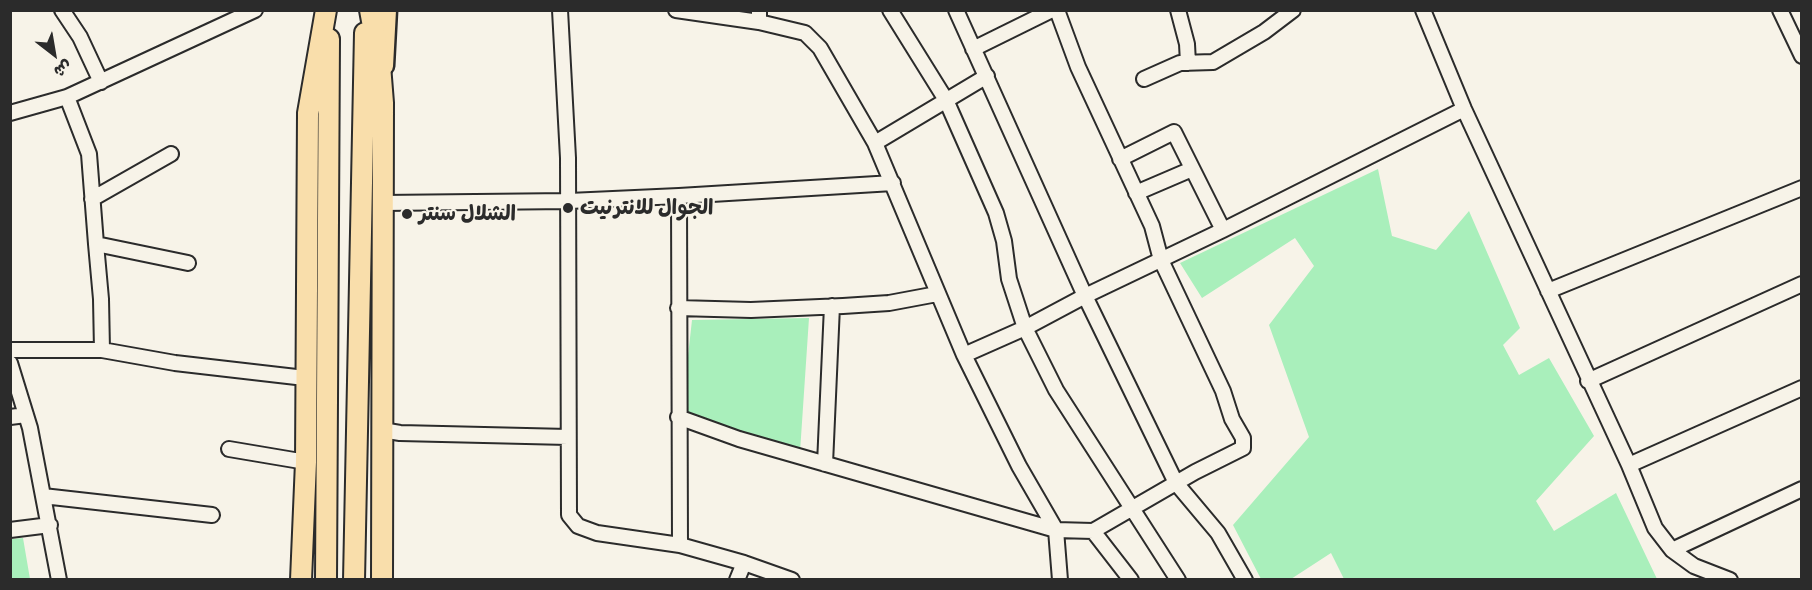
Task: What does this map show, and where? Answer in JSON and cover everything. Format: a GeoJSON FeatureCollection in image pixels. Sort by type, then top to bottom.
{"type":"FeatureCollection","features":[{"type":"Feature","properties":{"kind":"highway"},"geometry":{"type":"LineString","coordinates":[[326,579],[328,10]]}},
{"type":"Feature","properties":{"kind":"highway"},"geometry":{"type":"LineString","coordinates":[[301,579],[306,462],[308,113],[312,79],[328,10]]}},
{"type":"Feature","properties":{"kind":"highway"},"geometry":{"type":"LineString","coordinates":[[368,10],[380,65],[383,103],[382,579]]}},
{"type":"Feature","properties":{"kind":"highway"},"geometry":{"type":"LineString","coordinates":[[354,579],[358,330],[368,10]]}},
{"type":"Feature","properties":{"kind":"main road"},"geometry":{"type":"LineString","coordinates":[[383,103],[388,10]]}},
{"type":"Feature","properties":{"kind":"street"},"geometry":{"type":"LineString","coordinates":[[62,10],[80,38],[101,82]]}},
{"type":"Feature","properties":{"kind":"street"},"geometry":{"type":"LineString","coordinates":[[10,113],[67,97],[255,10]]}},
{"type":"Feature","properties":{"kind":"street"},"geometry":{"type":"LineString","coordinates":[[560,10],[569,201],[569,515],[578,526],[597,533],[680,545],[792,579]]}},
{"type":"Feature","properties":{"kind":"street"},"geometry":{"type":"LineString","coordinates":[[676,10],[759,16],[805,33],[820,48],[874,143],[893,183],[964,355],[1019,466],[1056,530],[1060,579]]}},
{"type":"Feature","properties":{"kind":"street"},"geometry":{"type":"LineString","coordinates":[[890,10],[946,100],[996,213],[1004,241],[1009,279],[1025,328],[1056,390],[1178,579]]}},
{"type":"Feature","properties":{"kind":"street"},"geometry":{"type":"LineString","coordinates":[[956,10],[1085,296],[1176,483],[1218,533],[1245,579]]}},
{"type":"Feature","properties":{"kind":"street"},"geometry":{"type":"LineString","coordinates":[[973,49],[1052,10]]}},
{"type":"Feature","properties":{"kind":"street"},"geometry":{"type":"LineString","coordinates":[[678,417],[739,439],[1056,530],[1093,531],[1176,483],[1243,448],[1242,438],[1232,419],[1223,391],[1161,260],[1152,226],[1077,67],[1057,10]]}},
{"type":"Feature","properties":{"kind":"street"},"geometry":{"type":"LineString","coordinates":[[1178,10],[1188,63]]}},
{"type":"Feature","properties":{"kind":"street"},"geometry":{"type":"LineString","coordinates":[[1144,80],[1180,63],[1213,62],[1264,32],[1293,10]]}},
{"type":"Feature","properties":{"kind":"street"},"geometry":{"type":"LineString","coordinates":[[1423,10],[1464,109],[1588,381],[1629,465],[1655,528],[1672,550],[1694,566],[1730,579]]}},
{"type":"Feature","properties":{"kind":"street"},"geometry":{"type":"LineString","coordinates":[[1780,10],[1802,56]]}},
{"type":"Feature","properties":{"kind":"street"},"geometry":{"type":"LineString","coordinates":[[874,143],[987,76]]}},
{"type":"Feature","properties":{"kind":"street"},"geometry":{"type":"LineString","coordinates":[[67,97],[89,154],[101,299],[102,350]]}},
{"type":"Feature","properties":{"kind":"street"},"geometry":{"type":"LineString","coordinates":[[964,355],[1025,328],[1085,296],[1223,230],[1464,109]]}},
{"type":"Feature","properties":{"kind":"street"},"geometry":{"type":"LineString","coordinates":[[1120,159],[1174,132],[1223,230]]}},
{"type":"Feature","properties":{"kind":"street"},"geometry":{"type":"LineString","coordinates":[[92,199],[171,154]]}},
{"type":"Feature","properties":{"kind":"street"},"geometry":{"type":"LineString","coordinates":[[1136,193],[1192,168]]}},
{"type":"Feature","properties":{"kind":"street"},"geometry":{"type":"LineString","coordinates":[[382,203],[569,201],[893,183]]}},
{"type":"Feature","properties":{"kind":"street"},"geometry":{"type":"LineString","coordinates":[[1548,291],[1802,188]]}},
{"type":"Feature","properties":{"kind":"street"},"geometry":{"type":"LineString","coordinates":[[679,196],[680,545]]}},
{"type":"Feature","properties":{"kind":"street"},"geometry":{"type":"LineString","coordinates":[[96,244],[188,263]]}},
{"type":"Feature","properties":{"kind":"street"},"geometry":{"type":"LineString","coordinates":[[1588,381],[1802,284]]}},
{"type":"Feature","properties":{"kind":"street"},"geometry":{"type":"LineString","coordinates":[[678,308],[751,310],[889,303],[937,294]]}},
{"type":"Feature","properties":{"kind":"street"},"geometry":{"type":"LineString","coordinates":[[825,464],[832,306]]}},
{"type":"Feature","properties":{"kind":"street"},"geometry":{"type":"LineString","coordinates":[[10,350],[102,350],[175,363],[305,378]]}},
{"type":"Feature","properties":{"kind":"street"},"geometry":{"type":"LineString","coordinates":[[10,363],[26,415],[50,525],[59,579]]}},
{"type":"Feature","properties":{"kind":"street"},"geometry":{"type":"LineString","coordinates":[[1629,465],[1802,388]]}},
{"type":"Feature","properties":{"kind":"street"},"geometry":{"type":"LineString","coordinates":[[10,417],[26,415]]}},
{"type":"Feature","properties":{"kind":"street"},"geometry":{"type":"LineString","coordinates":[[382,430],[400,433],[568,437]]}},
{"type":"Feature","properties":{"kind":"street"},"geometry":{"type":"LineString","coordinates":[[230,449],[306,462]]}},
{"type":"Feature","properties":{"kind":"street"},"geometry":{"type":"LineString","coordinates":[[1672,550],[1799,492]]}},
{"type":"Feature","properties":{"kind":"street"},"geometry":{"type":"LineString","coordinates":[[43,496],[212,515]]}},
{"type":"Feature","properties":{"kind":"street"},"geometry":{"type":"LineString","coordinates":[[10,530],[50,525]]}},
{"type":"Feature","properties":{"kind":"street"},"geometry":{"type":"LineString","coordinates":[[1093,531],[1131,579]]}},
{"type":"Feature","properties":{"kind":"street"},"geometry":{"type":"LineString","coordinates":[[737,579],[744,563]]}},
{"type":"Feature","properties":{"kind":"green space"},"geometry":{"type":"Polygon","coordinates":[[[1378,169],[1392,236],[1436,250],[1469,211],[1520,328],[1503,345],[1519,375],[1549,358],[1594,436],[1536,501],[1554,531],[1616,493],[1657,579],[1344,579],[1331,553],[1291,579],[1261,579],[1233,525],[1309,437],[1269,325],[1314,266],[1295,238],[1202,298],[1180,263],[1378,169]]]}},
{"type":"Feature","properties":{"kind":"green space"},"geometry":{"type":"Polygon","coordinates":[[[809,318],[800,452],[682,410],[692,320],[809,318]]]}},
{"type":"Feature","properties":{"kind":"green space"},"geometry":{"type":"Polygon","coordinates":[[[23,538],[30,579],[11,579],[11,539],[23,538]]]}},
{"type":"Feature","properties":{"kind":"place","name":"الجوال للانترنيت"},"geometry":{"type":"Point","coordinates":[568,208]}},
{"type":"Feature","properties":{"kind":"place","name":"الشلال سنتر"},"geometry":{"type":"Point","coordinates":[407,214]}}]}
